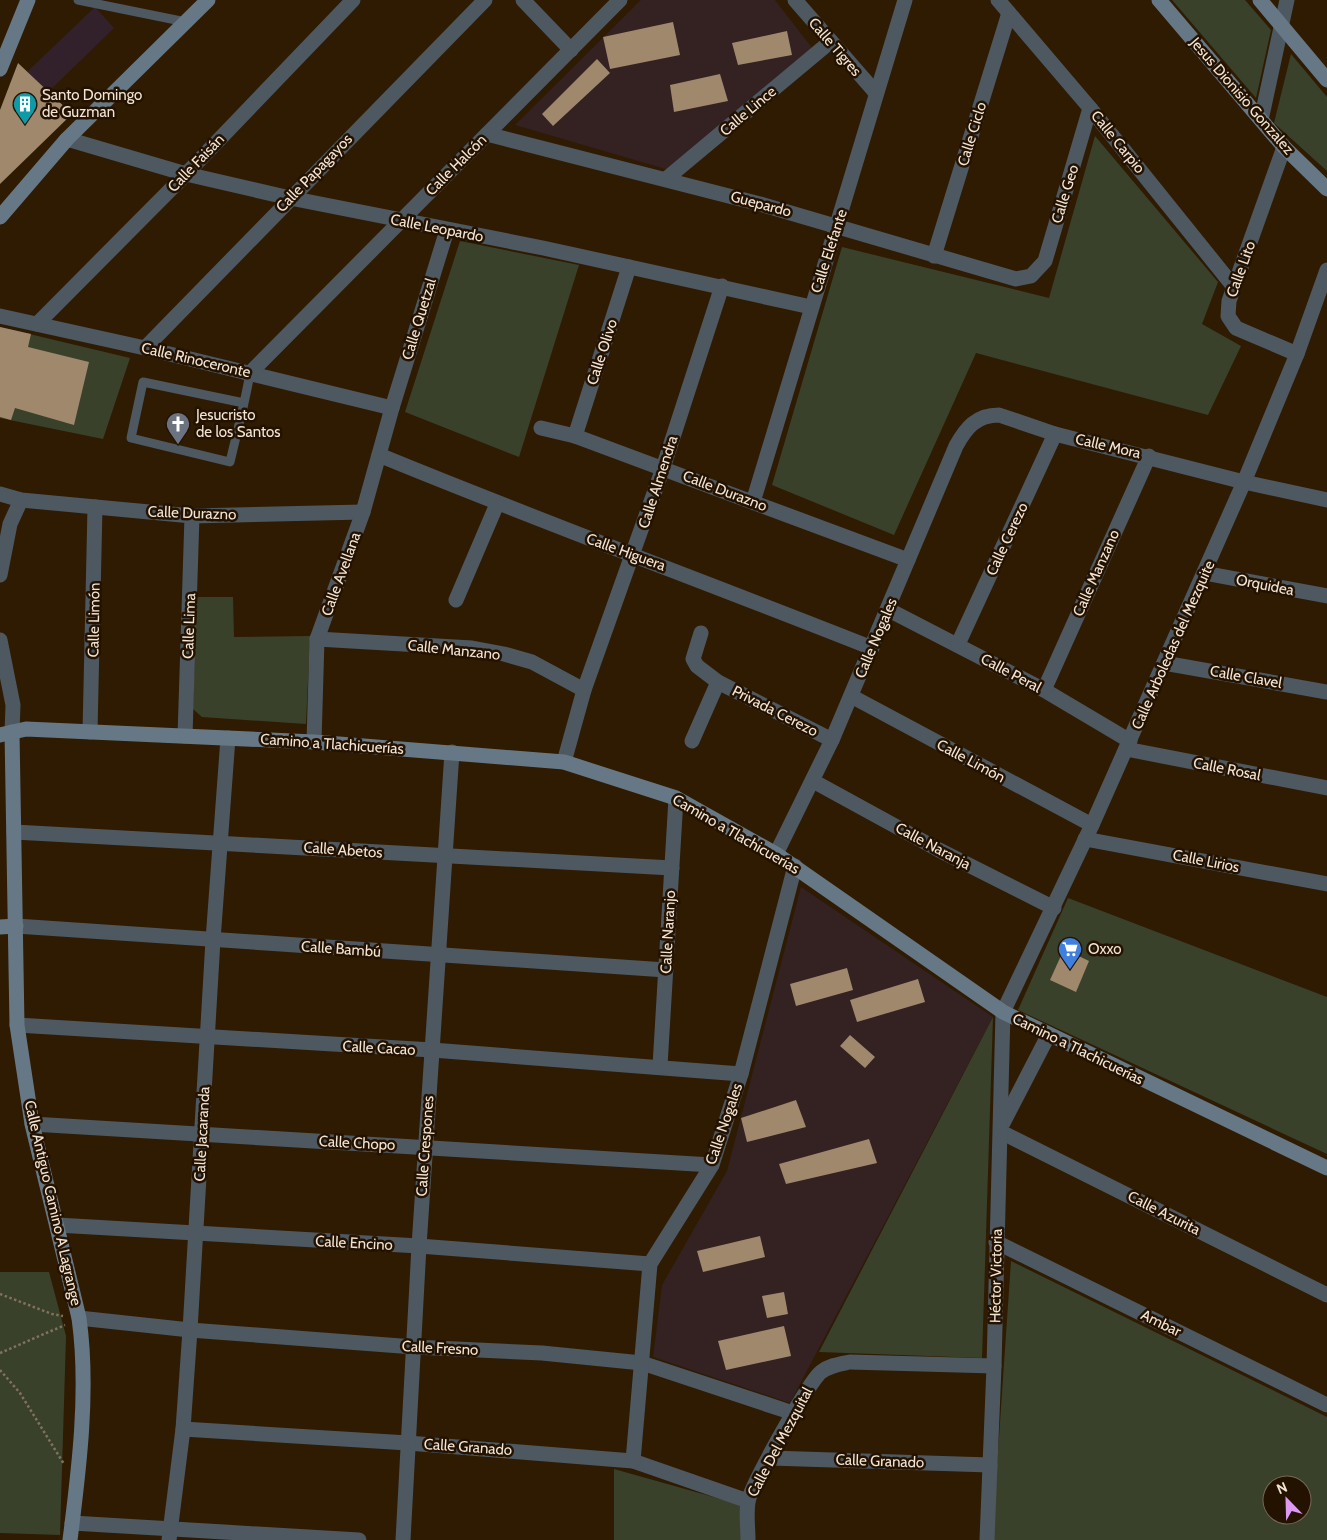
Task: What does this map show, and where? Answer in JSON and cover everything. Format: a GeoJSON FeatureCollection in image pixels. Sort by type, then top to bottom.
{"type":"FeatureCollection","features":[{"type":"Feature","properties":{"kind":"street"},"geometry":{"type":"LineString","coordinates":[[0,69],[28,0]]}},
{"type":"Feature","properties":{"kind":"street"},"geometry":{"type":"LineString","coordinates":[[0,217],[66,139],[208,0]]}},
{"type":"Feature","properties":{"kind":"street","name":"Calle Faisán"},"geometry":{"type":"LineString","coordinates":[[37,324],[186,174],[353,0]]}},
{"type":"Feature","properties":{"kind":"street","name":"Calle Papagayos"},"geometry":{"type":"LineString","coordinates":[[145,348],[485,0]]}},
{"type":"Feature","properties":{"kind":"street"},"geometry":{"type":"LineString","coordinates":[[523,0],[571,50]]}},
{"type":"Feature","properties":{"kind":"street","name":"Calle Halcón"},"geometry":{"type":"LineString","coordinates":[[250,373],[620,0]]}},
{"type":"Feature","properties":{"kind":"street","name":"Calle Tigres"},"geometry":{"type":"LineString","coordinates":[[795,0],[876,93]]}},
{"type":"Feature","properties":{"kind":"street","name":"Calle Elefante"},"geometry":{"type":"LineString","coordinates":[[753,502],[905,0]]}},
{"type":"Feature","properties":{"kind":"street","name":"Calle Carpio"},"geometry":{"type":"LineString","coordinates":[[998,0],[1090,108],[1234,287]]}},
{"type":"Feature","properties":{"kind":"street","name":"Jesus Dionisio Gonzalez"},"geometry":{"type":"LineString","coordinates":[[1159,0],[1284,146],[1327,189]]}},
{"type":"Feature","properties":{"kind":"street"},"geometry":{"type":"LineString","coordinates":[[1260,0],[1327,80]]}},
{"type":"Feature","properties":{"kind":"street"},"geometry":{"type":"LineString","coordinates":[[1261,120],[1287,0]]}},
{"type":"Feature","properties":{"kind":"street","name":"Calle Ciclo"},"geometry":{"type":"LineString","coordinates":[[934,256],[1009,13]]}},
{"type":"Feature","properties":{"kind":"street","name":"Calle Lince"},"geometry":{"type":"LineString","coordinates":[[666,179],[830,42]]}},
{"type":"Feature","properties":{"kind":"street","name":"Calle Geo"},"geometry":{"type":"LineString","coordinates":[[1032,276],[1045,261],[1090,108]]}},
{"type":"Feature","properties":{"kind":"street","name":"Guepardo"},"geometry":{"type":"LineString","coordinates":[[487,134],[666,179],[837,226],[1016,279],[1032,276]]}},
{"type":"Feature","properties":{"kind":"street","name":"Calle Leopardo"},"geometry":{"type":"LineString","coordinates":[[66,139],[186,174],[290,198],[400,222],[722,286],[811,307]]}},
{"type":"Feature","properties":{"kind":"street","name":"Calle Lito"},"geometry":{"type":"LineString","coordinates":[[1284,146],[1229,301],[1228,316],[1236,328],[1297,354]]}},
{"type":"Feature","properties":{"kind":"street","name":"Calle Quetzal"},"geometry":{"type":"LineString","coordinates":[[392,408],[447,230]]}},
{"type":"Feature","properties":{"kind":"street","name":"Calle Olivo"},"geometry":{"type":"LineString","coordinates":[[575,436],[629,267]]}},
{"type":"Feature","properties":{"kind":"street","name":"Calle Arboledas del Mezquite"},"geometry":{"type":"LineString","coordinates":[[1003,1012],[1054,908],[1244,482],[1297,354],[1327,270]]}},
{"type":"Feature","properties":{"kind":"street","name":"Calle Almendra"},"geometry":{"type":"LineString","coordinates":[[564,762],[584,690],[634,554],[722,286]]}},
{"type":"Feature","properties":{"kind":"street","name":"Calle Rinoceronte"},"geometry":{"type":"LineString","coordinates":[[0,316],[145,348],[392,408]]}},
{"type":"Feature","properties":{"kind":"street","name":"Calle Avellana"},"geometry":{"type":"LineString","coordinates":[[314,742],[317,639],[364,512],[392,408]]}},
{"type":"Feature","properties":{"kind":"street","name":"Calle Mora"},"geometry":{"type":"LineString","coordinates":[[974,422],[990,415],[999,415],[1056,434],[1149,456],[1244,482],[1327,500]]}},
{"type":"Feature","properties":{"kind":"street","name":"Calle Nogales"},"geometry":{"type":"LineString","coordinates":[[776,854],[832,740],[889,610],[956,446],[974,422]]}},
{"type":"Feature","properties":{"kind":"street","name":"Calle Durazno"},"geometry":{"type":"LineString","coordinates":[[541,428],[575,436],[908,560]]}},
{"type":"Feature","properties":{"kind":"street","name":"Calle Cerezo"},"geometry":{"type":"LineString","coordinates":[[958,644],[1056,434]]}},
{"type":"Feature","properties":{"kind":"street","name":"Calle Higuera"},"geometry":{"type":"LineString","coordinates":[[379,455],[496,504],[634,554],[872,648]]}},
{"type":"Feature","properties":{"kind":"street","name":"Calle Manzano"},"geometry":{"type":"LineString","coordinates":[[1044,690],[1149,456]]}},
{"type":"Feature","properties":{"kind":"street","name":"Calle Durazno"},"geometry":{"type":"LineString","coordinates":[[0,494],[21,500],[192,516],[364,512]]}},
{"type":"Feature","properties":{"kind":"street"},"geometry":{"type":"LineString","coordinates":[[0,575],[10,524],[21,500]]}},
{"type":"Feature","properties":{"kind":"street"},"geometry":{"type":"LineString","coordinates":[[456,600],[496,504]]}},
{"type":"Feature","properties":{"kind":"street","name":"Calle Limón"},"geometry":{"type":"LineString","coordinates":[[90,732],[95,507]]}},
{"type":"Feature","properties":{"kind":"street","name":"Calle Lima"},"geometry":{"type":"LineString","coordinates":[[185,736],[192,516]]}},
{"type":"Feature","properties":{"kind":"street","name":"Orquidea"},"geometry":{"type":"LineString","coordinates":[[1204,573],[1327,596]]}},
{"type":"Feature","properties":{"kind":"street","name":"Calle Peral"},"geometry":{"type":"LineString","coordinates":[[889,610],[1044,690],[1128,745]]}},
{"type":"Feature","properties":{"kind":"street","name":"Privada Cerezo"},"geometry":{"type":"LineString","coordinates":[[701,634],[694,659],[697,666],[718,682],[832,740]]}},
{"type":"Feature","properties":{"kind":"street","name":"Calle Manzano"},"geometry":{"type":"LineString","coordinates":[[317,639],[472,648],[504,654],[532,662],[584,690]]}},
{"type":"Feature","properties":{"kind":"street"},"geometry":{"type":"LineString","coordinates":[[0,640],[13,705],[6,733]]}},
{"type":"Feature","properties":{"kind":"street","name":"Calle Clavel"},"geometry":{"type":"LineString","coordinates":[[1164,663],[1327,692]]}},
{"type":"Feature","properties":{"kind":"street","name":"Privada Cerezo"},"geometry":{"type":"LineString","coordinates":[[692,741],[718,682]]}},
{"type":"Feature","properties":{"kind":"street","name":"Calle Limón"},"geometry":{"type":"LineString","coordinates":[[851,696],[1088,832]]}},
{"type":"Feature","properties":{"kind":"street","name":"Camino a Tlachicuerías"},"geometry":{"type":"LineString","coordinates":[[6,733],[26,729],[314,742],[564,762],[676,798],[795,866],[1003,1012],[1048,1036],[1327,1168]]}},
{"type":"Feature","properties":{"kind":"street","name":"Calle Antiguo Camino A Lagrange"},"geometry":{"type":"LineString","coordinates":[[6,733],[14,832],[17,1025],[32,1124],[79,1318],[84,1373],[70,1540]]}},
{"type":"Feature","properties":{"kind":"street","name":"Calle Jacaranda"},"geometry":{"type":"LineString","coordinates":[[170,1535],[182,1429],[190,1330],[213,940],[228,738]]}},
{"type":"Feature","properties":{"kind":"street","name":"Calle Rosal"},"geometry":{"type":"LineString","coordinates":[[1128,745],[1327,788]]}},
{"type":"Feature","properties":{"kind":"street","name":"Calle Crespones"},"geometry":{"type":"LineString","coordinates":[[403,1540],[425,1146],[452,752]]}},
{"type":"Feature","properties":{"kind":"street","name":"Calle Naranja"},"geometry":{"type":"LineString","coordinates":[[813,781],[939,850],[1054,908]]}},
{"type":"Feature","properties":{"kind":"street","name":"Calle Naranjo"},"geometry":{"type":"LineString","coordinates":[[660,1066],[676,798]]}},
{"type":"Feature","properties":{"kind":"street","name":"Calle Abetos"},"geometry":{"type":"LineString","coordinates":[[14,832],[672,868]]}},
{"type":"Feature","properties":{"kind":"street","name":"Calle Lirios"},"geometry":{"type":"LineString","coordinates":[[1088,832],[1327,884]]}},
{"type":"Feature","properties":{"kind":"street","name":"Calle Nogales"},"geometry":{"type":"LineString","coordinates":[[633,1461],[650,1264],[712,1165],[741,1074],[795,866]]}},
{"type":"Feature","properties":{"kind":"street"},"geometry":{"type":"LineString","coordinates":[[0,927],[16,926]]}},
{"type":"Feature","properties":{"kind":"street","name":"Calle Bambú"},"geometry":{"type":"LineString","coordinates":[[16,926],[666,970]]}},
{"type":"Feature","properties":{"kind":"street","name":"Héctor Victoria"},"geometry":{"type":"LineString","coordinates":[[987,1540],[994,1366],[1003,1012]]}},
{"type":"Feature","properties":{"kind":"street","name":"Calle Cacao"},"geometry":{"type":"LineString","coordinates":[[17,1025],[432,1050],[660,1066],[741,1074]]}},
{"type":"Feature","properties":{"kind":"street"},"geometry":{"type":"LineString","coordinates":[[1001,1129],[1048,1036]]}},
{"type":"Feature","properties":{"kind":"street","name":"Calle Chopo"},"geometry":{"type":"LineString","coordinates":[[32,1124],[425,1146],[712,1165]]}},
{"type":"Feature","properties":{"kind":"street","name":"Calle Azurita"},"geometry":{"type":"LineString","coordinates":[[1001,1129],[1327,1295]]}},
{"type":"Feature","properties":{"kind":"street","name":"Calle Encino"},"geometry":{"type":"LineString","coordinates":[[57,1225],[419,1246],[650,1264]]}},
{"type":"Feature","properties":{"kind":"street","name":"Ambar"},"geometry":{"type":"LineString","coordinates":[[996,1242],[1327,1404]]}},
{"type":"Feature","properties":{"kind":"street","name":"Calle Fresno"},"geometry":{"type":"LineString","coordinates":[[79,1318],[190,1330],[414,1347],[542,1353],[642,1363],[793,1413]]}},
{"type":"Feature","properties":{"kind":"street","name":"Calle Del Mezquital"},"geometry":{"type":"LineString","coordinates":[[748,1540],[748,1500],[793,1413],[813,1380],[822,1371],[833,1365],[850,1362],[994,1366]]}},
{"type":"Feature","properties":{"kind":"street","name":"Calle Granado"},"geometry":{"type":"LineString","coordinates":[[182,1429],[408,1443],[633,1461],[748,1500]]}},
{"type":"Feature","properties":{"kind":"street","name":"Calle Granado"},"geometry":{"type":"LineString","coordinates":[[770,1458],[990,1465]]}},
{"type":"Feature","properties":{"kind":"street"},"geometry":{"type":"LineString","coordinates":[[72,1523],[170,1535],[359,1540]]}},
{"type":"Feature","properties":{"kind":"lane"},"geometry":{"type":"LineString","coordinates":[[78,0],[186,22]]}},
{"type":"Feature","properties":{"kind":"lane"},"geometry":{"type":"LineString","coordinates":[[244,403],[143,382],[131,438],[230,462],[244,403],[250,373]]}},
{"type":"Feature","properties":{"kind":"path"},"geometry":{"type":"LineString","coordinates":[[0,1294],[52,1314],[79,1318]]}},
{"type":"Feature","properties":{"kind":"path"},"geometry":{"type":"LineString","coordinates":[[0,1353],[79,1318]]}},
{"type":"Feature","properties":{"kind":"path"},"geometry":{"type":"LineString","coordinates":[[0,1370],[20,1393],[76,1482]]}},
{"type":"Feature","properties":{"kind":"shaded area"},"geometry":{"type":"Polygon","coordinates":[[[641,0],[775,0],[813,49],[669,170],[515,125],[641,0]]]}},
{"type":"Feature","properties":{"kind":"shaded area"},"geometry":{"type":"Polygon","coordinates":[[[95,7],[114,28],[48,92],[27,72],[95,7]]]}},
{"type":"Feature","properties":{"kind":"shaded area"},"geometry":{"type":"Polygon","coordinates":[[[801,887],[993,1017],[790,1403],[653,1357],[662,1285],[727,1171],[801,887]]]}},
{"type":"Feature","properties":{"kind":"green space"},"geometry":{"type":"Polygon","coordinates":[[[1172,0],[1245,0],[1271,30],[1256,98],[1172,0]]]}},
{"type":"Feature","properties":{"kind":"green space"},"geometry":{"type":"Polygon","coordinates":[[[1291,54],[1327,97],[1327,171],[1274,123],[1291,54]]]}},
{"type":"Feature","properties":{"kind":"green space"},"geometry":{"type":"Polygon","coordinates":[[[1095,136],[1218,282],[1202,324],[1241,346],[1208,415],[976,353],[894,535],[772,485],[842,247],[1049,298],[1095,136]]]}},
{"type":"Feature","properties":{"kind":"green space"},"geometry":{"type":"Polygon","coordinates":[[[460,241],[579,265],[519,457],[405,412],[460,241]]]}},
{"type":"Feature","properties":{"kind":"green space"},"geometry":{"type":"Polygon","coordinates":[[[0,327],[130,358],[103,439],[0,418],[0,327]]]}},
{"type":"Feature","properties":{"kind":"green space"},"geometry":{"type":"Polygon","coordinates":[[[197,597],[233,597],[234,637],[310,636],[306,724],[202,717],[193,709],[197,597]]]}},
{"type":"Feature","properties":{"kind":"green space"},"geometry":{"type":"Polygon","coordinates":[[[1068,898],[1327,997],[1327,1154],[1018,1010],[1068,898]]]}},
{"type":"Feature","properties":{"kind":"green space"},"geometry":{"type":"Polygon","coordinates":[[[993,1017],[982,1358],[819,1352],[993,1017]]]}},
{"type":"Feature","properties":{"kind":"green space"},"geometry":{"type":"Polygon","coordinates":[[[1011,1261],[1327,1417],[1327,1540],[992,1540],[1011,1261]]]}},
{"type":"Feature","properties":{"kind":"green space"},"geometry":{"type":"Polygon","coordinates":[[[0,1272],[49,1272],[66,1336],[60,1535],[0,1533],[0,1272]]]}},
{"type":"Feature","properties":{"kind":"green space"},"geometry":{"type":"Polygon","coordinates":[[[614,1469],[742,1505],[743,1540],[614,1540],[614,1469]]]}},
{"type":"Feature","properties":{"kind":"building"},"geometry":{"type":"Polygon","coordinates":[[[673,22],[680,55],[610,69],[603,37],[673,22]]]}},
{"type":"Feature","properties":{"kind":"building"},"geometry":{"type":"Polygon","coordinates":[[[787,31],[792,55],[738,65],[732,43],[787,31]]]}},
{"type":"Feature","properties":{"kind":"building"},"geometry":{"type":"Polygon","coordinates":[[[597,59],[610,73],[553,126],[542,114],[597,59]]]}},
{"type":"Feature","properties":{"kind":"building","name":"Santo Domingo de Guzman"},"geometry":{"type":"Polygon","coordinates":[[[18,63],[72,114],[0,184],[0,110],[18,63]]]}},
{"type":"Feature","properties":{"kind":"building"},"geometry":{"type":"Polygon","coordinates":[[[720,74],[728,101],[674,112],[670,85],[720,74]]]}},
{"type":"Feature","properties":{"kind":"building"},"geometry":{"type":"Polygon","coordinates":[[[0,327],[31,334],[28,347],[89,362],[74,425],[15,408],[11,420],[0,417],[0,327]]]}},
{"type":"Feature","properties":{"kind":"building","name":"Oxxo"},"geometry":{"type":"Polygon","coordinates":[[[1064,949],[1089,961],[1076,992],[1050,980],[1064,949]]]}},
{"type":"Feature","properties":{"kind":"building"},"geometry":{"type":"Polygon","coordinates":[[[847,968],[853,990],[796,1006],[790,984],[847,968]]]}},
{"type":"Feature","properties":{"kind":"building"},"geometry":{"type":"Polygon","coordinates":[[[918,979],[925,1002],[857,1022],[850,1000],[918,979]]]}},
{"type":"Feature","properties":{"kind":"building"},"geometry":{"type":"Polygon","coordinates":[[[850,1035],[875,1057],[865,1068],[840,1046],[850,1035]]]}},
{"type":"Feature","properties":{"kind":"building"},"geometry":{"type":"Polygon","coordinates":[[[796,1100],[806,1127],[747,1142],[741,1118],[796,1100]]]}},
{"type":"Feature","properties":{"kind":"building"},"geometry":{"type":"Polygon","coordinates":[[[869,1139],[877,1163],[786,1184],[779,1164],[869,1139]]]}},
{"type":"Feature","properties":{"kind":"building"},"geometry":{"type":"Polygon","coordinates":[[[760,1236],[765,1257],[703,1272],[697,1251],[760,1236]]]}},
{"type":"Feature","properties":{"kind":"building"},"geometry":{"type":"Polygon","coordinates":[[[784,1292],[788,1314],[767,1318],[762,1296],[784,1292]]]}},
{"type":"Feature","properties":{"kind":"building"},"geometry":{"type":"Polygon","coordinates":[[[784,1326],[791,1356],[726,1370],[718,1341],[784,1326]]]}},
{"type":"Feature","properties":{"kind":"place","name":"Santo Domingo de Guzman"},"geometry":{"type":"Point","coordinates":[25,125]}},
{"type":"Feature","properties":{"kind":"place","name":"Jesucristo de los Santos"},"geometry":{"type":"Point","coordinates":[178,445]}},
{"type":"Feature","properties":{"kind":"place","name":"Oxxo"},"geometry":{"type":"Point","coordinates":[1070,970]}}]}
